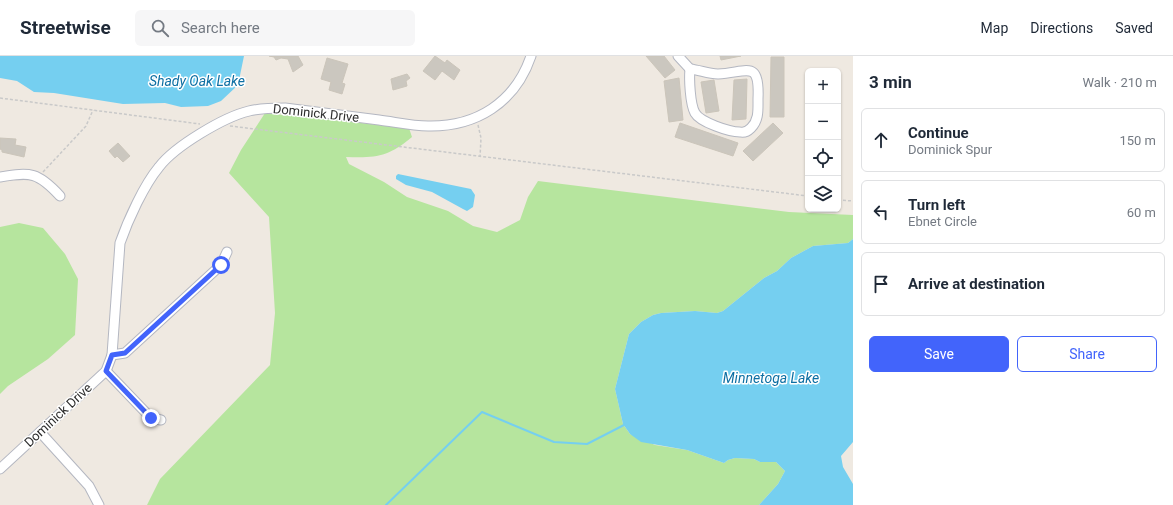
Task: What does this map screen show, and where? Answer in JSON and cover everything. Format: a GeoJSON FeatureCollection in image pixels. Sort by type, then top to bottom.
{"type":"FeatureCollection","features":[{"type":"Feature","properties":{"kind":"street","name":"Dominick Drive"},"geometry":{"type":"LineString","coordinates":[[0,469],[106,371],[112,355],[118,256],[125,228],[159,167],[177,149],[215,126],[239,114],[267,108],[285,108],[426,126],[459,124],[467,122],[489,110],[510,94],[520,80],[531,56]]}},
{"type":"Feature","properties":{"kind":"street"},"geometry":{"type":"LineString","coordinates":[[678,56],[690,69],[715,74],[746,70],[754,73],[759,82],[758,115],[751,128],[738,132],[705,122],[697,116],[693,109],[689,78],[690,69]]}},
{"type":"Feature","properties":{"kind":"street"},"geometry":{"type":"LineString","coordinates":[[0,178],[22,173],[31,174],[40,177],[60,196]]}},
{"type":"Feature","properties":{"kind":"street"},"geometry":{"type":"LineString","coordinates":[[112,355],[125,353],[221,265],[227,252]]}},
{"type":"Feature","properties":{"kind":"street"},"geometry":{"type":"LineString","coordinates":[[106,371],[151,418],[161,420]]}},
{"type":"Feature","properties":{"kind":"street"},"geometry":{"type":"LineString","coordinates":[[40,432],[89,486],[99,505]]}},
{"type":"Feature","properties":{"kind":"path"},"geometry":{"type":"LineString","coordinates":[[0,98],[200,124]]}},
{"type":"Feature","properties":{"kind":"path"},"geometry":{"type":"LineString","coordinates":[[40,177],[86,126],[93,109]]}},
{"type":"Feature","properties":{"kind":"path"},"geometry":{"type":"LineString","coordinates":[[477,124],[482,138],[480,157]]}},
{"type":"Feature","properties":{"kind":"path"},"geometry":{"type":"LineString","coordinates":[[215,126],[319,136],[480,157],[805,196]]}},
{"type":"Feature","properties":{"kind":"path"},"geometry":{"type":"LineString","coordinates":[[841,200],[853,201]]}},
{"type":"Feature","properties":{"kind":"green space"},"geometry":{"type":"Polygon","coordinates":[[[265,113],[409,128],[412,137],[396,149],[382,155],[346,157],[349,164],[384,182],[407,197],[448,211],[473,226],[497,232],[520,220],[528,197],[538,181],[789,212],[853,215],[853,239],[848,243],[813,246],[791,258],[777,271],[764,278],[723,311],[717,313],[695,311],[661,313],[653,315],[641,322],[629,334],[615,389],[623,424],[630,434],[655,445],[687,450],[724,463],[735,458],[754,459],[760,462],[776,462],[785,471],[778,484],[759,505],[147,505],[160,479],[270,365],[275,313],[269,217],[229,173],[241,150],[265,113]]]}},
{"type":"Feature","properties":{"kind":"green space"},"geometry":{"type":"Polygon","coordinates":[[[19,223],[43,228],[65,254],[78,279],[75,335],[48,359],[8,386],[0,394],[0,227],[19,223]]]}},
{"type":"Feature","properties":{"kind":"water","name":"Shady Oak Lake"},"geometry":{"type":"Polygon","coordinates":[[[0,56],[244,56],[238,85],[221,101],[208,106],[181,107],[165,103],[123,104],[54,93],[34,92],[17,81],[0,78],[0,56]]]}},
{"type":"Feature","properties":{"kind":"water"},"geometry":{"type":"Polygon","coordinates":[[[398,174],[471,189],[475,195],[473,207],[467,211],[432,192],[406,185],[396,179],[398,174]]]}},
{"type":"Feature","properties":{"kind":"water","name":"Minnetoga Lake"},"geometry":{"type":"Polygon","coordinates":[[[853,239],[853,442],[841,456],[843,467],[853,484],[853,505],[759,505],[778,484],[785,471],[776,462],[760,462],[754,459],[735,458],[724,463],[687,450],[641,442],[630,434],[623,424],[615,389],[629,334],[641,322],[653,315],[661,313],[695,311],[717,313],[723,311],[764,278],[777,271],[791,258],[813,246],[848,243],[853,239]]]}},
{"type":"Feature","properties":{"kind":"building"},"geometry":{"type":"Polygon","coordinates":[[[269,56],[298,56],[303,65],[293,72],[288,59],[281,58],[276,60],[274,57],[269,56]]]}},
{"type":"Feature","properties":{"kind":"building"},"geometry":{"type":"Polygon","coordinates":[[[435,56],[445,63],[447,60],[460,70],[454,80],[442,71],[435,80],[423,71],[435,56]]]}},
{"type":"Feature","properties":{"kind":"building"},"geometry":{"type":"Polygon","coordinates":[[[646,56],[664,56],[675,70],[665,78],[646,56]]]}},
{"type":"Feature","properties":{"kind":"building"},"geometry":{"type":"Polygon","coordinates":[[[720,56],[741,56],[721,60],[720,56]]]}},
{"type":"Feature","properties":{"kind":"building"},"geometry":{"type":"Polygon","coordinates":[[[771,57],[784,57],[784,117],[770,117],[771,57]]]}},
{"type":"Feature","properties":{"kind":"building"},"geometry":{"type":"Polygon","coordinates":[[[327,58],[348,64],[342,83],[345,84],[342,94],[329,90],[331,82],[321,79],[327,58]]]}},
{"type":"Feature","properties":{"kind":"building"},"geometry":{"type":"Polygon","coordinates":[[[407,74],[410,78],[406,81],[407,86],[393,90],[391,79],[407,74]]]}},
{"type":"Feature","properties":{"kind":"building"},"geometry":{"type":"Polygon","coordinates":[[[679,78],[683,120],[669,122],[664,81],[679,78]]]}},
{"type":"Feature","properties":{"kind":"building"},"geometry":{"type":"Polygon","coordinates":[[[747,79],[746,119],[732,120],[734,80],[747,79]]]}},
{"type":"Feature","properties":{"kind":"building"},"geometry":{"type":"Polygon","coordinates":[[[714,80],[719,111],[706,113],[701,82],[714,80]]]}},
{"type":"Feature","properties":{"kind":"building"},"geometry":{"type":"Polygon","coordinates":[[[680,123],[738,143],[733,156],[675,137],[680,123]]]}},
{"type":"Feature","properties":{"kind":"building"},"geometry":{"type":"Polygon","coordinates":[[[773,123],[783,133],[753,161],[743,151],[773,123]]]}},
{"type":"Feature","properties":{"kind":"building"},"geometry":{"type":"Polygon","coordinates":[[[0,138],[16,139],[15,145],[26,147],[24,157],[2,152],[0,149],[0,138]]]}},
{"type":"Feature","properties":{"kind":"building"},"geometry":{"type":"Polygon","coordinates":[[[118,143],[130,156],[123,162],[117,156],[115,158],[109,151],[118,143]]]}},
{"type":"Feature","properties":{"kind":"waterway"},"geometry":{"type":"LineString","coordinates":[[386,505],[482,412],[554,442],[587,444],[624,425]]}},
{"type":"Feature","properties":{"kind":"route"},"geometry":{"type":"LineString","coordinates":[[151,418],[106,371],[110,364],[112,355],[125,353],[221,265]]}}]}
